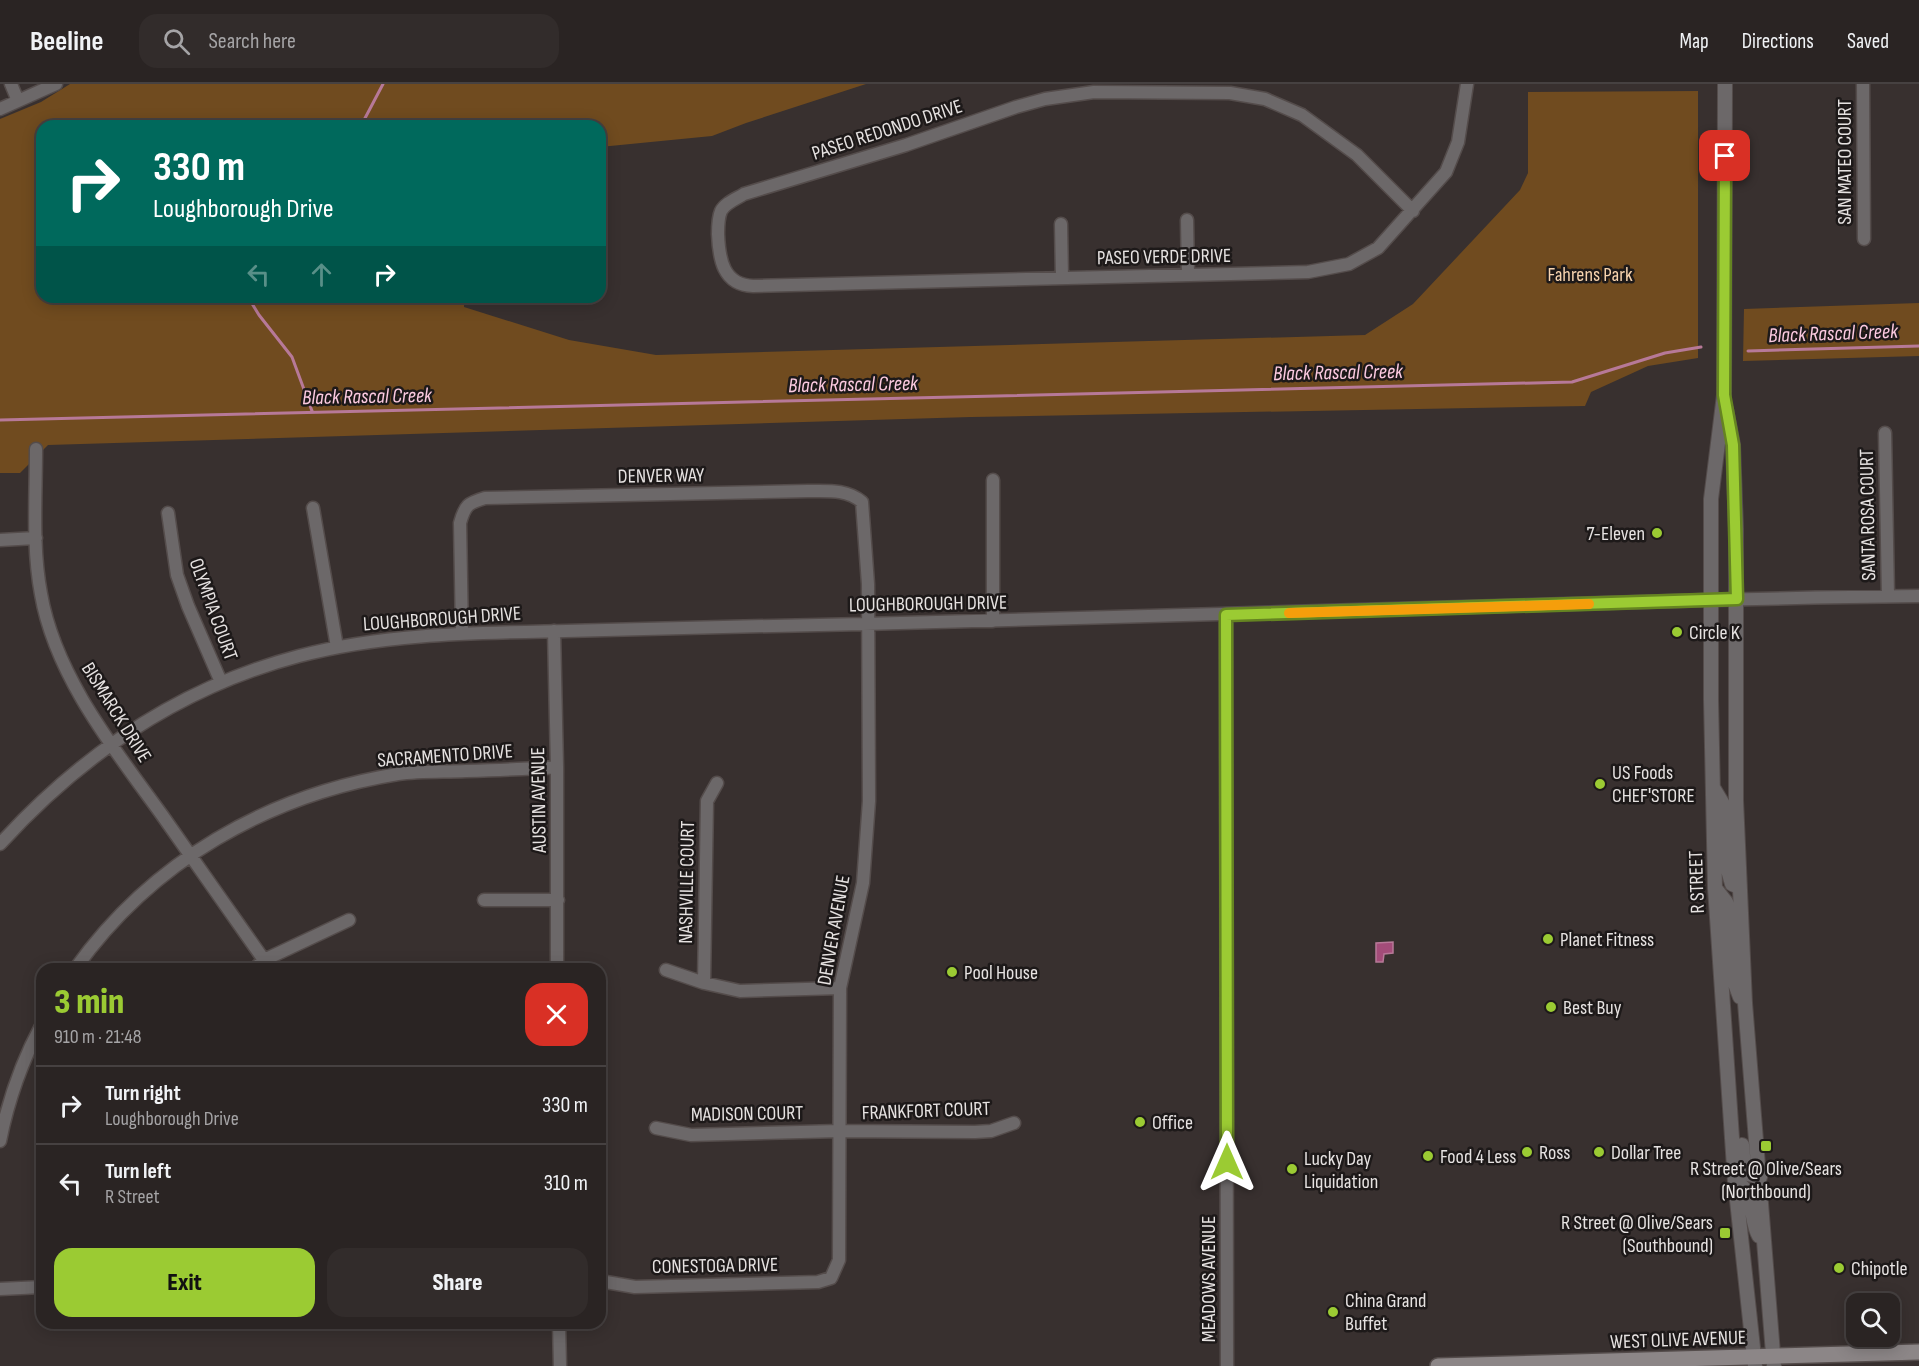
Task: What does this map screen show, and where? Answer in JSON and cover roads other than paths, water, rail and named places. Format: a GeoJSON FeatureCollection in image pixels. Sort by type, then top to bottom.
{"type":"FeatureCollection","features":[{"type":"Feature","properties":{"kind":"main road","name":"WEST OLIVE AVENUE"},"geometry":{"type":"LineString","coordinates":[[1438,1366],[1755,1362],[1919,1352]]}},
{"type":"Feature","properties":{"kind":"street"},"geometry":{"type":"LineString","coordinates":[[11,84],[18,101]]}},
{"type":"Feature","properties":{"kind":"street"},"geometry":{"type":"LineString","coordinates":[[0,109],[56,84]]}},
{"type":"Feature","properties":{"kind":"street","name":"PASEO VERDE DRIVE"},"geometry":{"type":"LineString","coordinates":[[753,286],[1308,272],[1349,264],[1378,248],[1446,172],[1458,142],[1467,84]]}},
{"type":"Feature","properties":{"kind":"street","name":"R STREET"},"geometry":{"type":"LineString","coordinates":[[1725,84],[1724,395],[1711,499],[1711,700],[1715,888],[1735,1182],[1755,1362]]}},
{"type":"Feature","properties":{"kind":"street","name":"SAN MATEO COURT"},"geometry":{"type":"LineString","coordinates":[[1863,84],[1864,240]]}},
{"type":"Feature","properties":{"kind":"street","name":"PASEO REDONDO DRIVE"},"geometry":{"type":"LineString","coordinates":[[753,286],[740,284],[733,279],[722,265],[719,256],[720,214],[725,206],[744,194],[906,145],[1016,107],[1044,99],[1094,92],[1136,88],[1230,93],[1256,97],[1288,107],[1357,155],[1413,211]]}},
{"type":"Feature","properties":{"kind":"street"},"geometry":{"type":"LineString","coordinates":[[1187,220],[1188,275]]}},
{"type":"Feature","properties":{"kind":"street"},"geometry":{"type":"LineString","coordinates":[[1061,224],[1062,278]]}},
{"type":"Feature","properties":{"kind":"street","name":"R STREET"},"geometry":{"type":"LineString","coordinates":[[1724,395],[1733,445],[1737,599],[1736,740],[1739,887],[1745,1003],[1774,1361]]}},
{"type":"Feature","properties":{"kind":"street","name":"SANTA ROSA COURT"},"geometry":{"type":"LineString","coordinates":[[1884,433],[1888,596]]}},
{"type":"Feature","properties":{"kind":"street","name":"BISMARCK DRIVE"},"geometry":{"type":"LineString","coordinates":[[36,449],[36,538],[41,594],[55,640],[74,684],[111,743],[264,960]]}},
{"type":"Feature","properties":{"kind":"street"},"geometry":{"type":"LineString","coordinates":[[993,480],[993,621]]}},
{"type":"Feature","properties":{"kind":"street","name":"DENVER WAY"},"geometry":{"type":"LineString","coordinates":[[462,634],[460,523],[463,512],[469,503],[485,498],[519,497],[808,491],[842,492],[854,495],[862,502],[865,522],[867,624]]}},
{"type":"Feature","properties":{"kind":"street"},"geometry":{"type":"LineString","coordinates":[[313,508],[337,647]]}},
{"type":"Feature","properties":{"kind":"street","name":"OLYMPIA COURT"},"geometry":{"type":"LineString","coordinates":[[168,513],[177,575],[221,682]]}},
{"type":"Feature","properties":{"kind":"street"},"geometry":{"type":"LineString","coordinates":[[0,540],[36,538]]}},
{"type":"Feature","properties":{"kind":"street","name":"LOUGHBOROUGH DRIVE"},"geometry":{"type":"LineString","coordinates":[[0,844],[43,798],[85,762],[161,711],[221,682],[270,664],[376,640],[554,631],[1919,596]]}},
{"type":"Feature","properties":{"kind":"street","name":"MEADOWS AVENUE"},"geometry":{"type":"LineString","coordinates":[[1226,615],[1227,1366]]}},
{"type":"Feature","properties":{"kind":"street","name":"DENVER AVENUE"},"geometry":{"type":"LineString","coordinates":[[831,1278],[839,1260],[840,988],[863,883],[868,820],[870,761],[867,624]]}},
{"type":"Feature","properties":{"kind":"street","name":"AUSTIN AVENUE"},"geometry":{"type":"LineString","coordinates":[[554,631],[557,963]]}},
{"type":"Feature","properties":{"kind":"street","name":"SACRAMENTO DRIVE"},"geometry":{"type":"LineString","coordinates":[[79,963],[93,944],[125,910],[162,877],[190,855],[235,827],[269,811],[355,783],[399,774],[557,767]]}},
{"type":"Feature","properties":{"kind":"street","name":"NASHVILLE COURT"},"geometry":{"type":"LineString","coordinates":[[704,983],[706,801],[717,783]]}},
{"type":"Feature","properties":{"kind":"street"},"geometry":{"type":"LineString","coordinates":[[1713,787],[1722,804],[1728,873],[1732,884],[1739,887]]}},
{"type":"Feature","properties":{"kind":"street"},"geometry":{"type":"LineString","coordinates":[[1715,888],[1729,910],[1734,981],[1736,991],[1745,1003]]}},
{"type":"Feature","properties":{"kind":"street"},"geometry":{"type":"LineString","coordinates":[[484,900],[558,900]]}},
{"type":"Feature","properties":{"kind":"street"},"geometry":{"type":"LineString","coordinates":[[261,963],[349,920]]}},
{"type":"Feature","properties":{"kind":"street"},"geometry":{"type":"LineString","coordinates":[[666,970],[704,983],[740,991],[840,988]]}},
{"type":"Feature","properties":{"kind":"street"},"geometry":{"type":"LineString","coordinates":[[0,1141],[20,1074],[36,1038]]}},
{"type":"Feature","properties":{"kind":"street"},"geometry":{"type":"LineString","coordinates":[[1729,1079],[1737,1093],[1744,1166],[1748,1174],[1760,1177]]}},
{"type":"Feature","properties":{"kind":"street","name":"FRANKFORT COURT"},"geometry":{"type":"LineString","coordinates":[[839,1131],[975,1132],[991,1131],[1014,1123]]}},
{"type":"Feature","properties":{"kind":"street","name":"MADISON COURT"},"geometry":{"type":"LineString","coordinates":[[656,1128],[691,1135],[839,1131]]}},
{"type":"Feature","properties":{"kind":"street"},"geometry":{"type":"LineString","coordinates":[[1735,1182],[1743,1185],[1747,1192],[1756,1232],[1764,1243]]}},
{"type":"Feature","properties":{"kind":"street","name":"CONESTOGA DRIVE"},"geometry":{"type":"LineString","coordinates":[[606,1282],[634,1287],[818,1282],[831,1278]]}},
{"type":"Feature","properties":{"kind":"street"},"geometry":{"type":"LineString","coordinates":[[0,1289],[36,1287]]}},
{"type":"Feature","properties":{"kind":"street"},"geometry":{"type":"LineString","coordinates":[[559,1329],[560,1366]]}},
{"type":"Feature","properties":{"kind":"waterway"},"geometry":{"type":"LineString","coordinates":[[364,120],[383,84]]}},
{"type":"Feature","properties":{"kind":"waterway"},"geometry":{"type":"LineString","coordinates":[[252,303],[292,357],[312,411]]}},
{"type":"Feature","properties":{"kind":"waterway","name":"Black Rascal Creek"},"geometry":{"type":"LineString","coordinates":[[1748,351],[1919,346]]}},
{"type":"Feature","properties":{"kind":"waterway","name":"Black Rascal Creek"},"geometry":{"type":"LineString","coordinates":[[0,420],[1572,382],[1665,353],[1701,347]]}},
{"type":"Feature","properties":{"kind":"place","name":"7-Eleven"},"geometry":{"type":"Point","coordinates":[1657,533]}},
{"type":"Feature","properties":{"kind":"place","name":"Circle K"},"geometry":{"type":"Point","coordinates":[1677,632]}},
{"type":"Feature","properties":{"kind":"place","name":"US Foods CHEF'STORE"},"geometry":{"type":"Point","coordinates":[1600,784]}},
{"type":"Feature","properties":{"kind":"place","name":"Planet Fitness"},"geometry":{"type":"Point","coordinates":[1548,939]}},
{"type":"Feature","properties":{"kind":"place","name":"Pool House"},"geometry":{"type":"Point","coordinates":[952,972]}},
{"type":"Feature","properties":{"kind":"place","name":"Best Buy"},"geometry":{"type":"Point","coordinates":[1551,1007]}},
{"type":"Feature","properties":{"kind":"place","name":"Office"},"geometry":{"type":"Point","coordinates":[1140,1122]}},
{"type":"Feature","properties":{"kind":"place","name":"R Street @ Olive/Sears (Northbound)"},"geometry":{"type":"Point","coordinates":[1766,1146]}},
{"type":"Feature","properties":{"kind":"place","name":"Ross"},"geometry":{"type":"Point","coordinates":[1527,1152]}},
{"type":"Feature","properties":{"kind":"place","name":"Dollar Tree"},"geometry":{"type":"Point","coordinates":[1599,1152]}},
{"type":"Feature","properties":{"kind":"place","name":"Food 4 Less"},"geometry":{"type":"Point","coordinates":[1428,1156]}},
{"type":"Feature","properties":{"kind":"place","name":"Lucky Day Liquidation"},"geometry":{"type":"Point","coordinates":[1292,1169]}},
{"type":"Feature","properties":{"kind":"place","name":"R Street @ Olive/Sears (Southbound)"},"geometry":{"type":"Point","coordinates":[1725,1233]}},
{"type":"Feature","properties":{"kind":"place","name":"Chipotle"},"geometry":{"type":"Point","coordinates":[1839,1268]}},
{"type":"Feature","properties":{"kind":"place","name":"China Grand Buffet"},"geometry":{"type":"Point","coordinates":[1333,1312]}},
{"type":"Feature","properties":{"kind":"park label","name":"Fahrens Park"},"geometry":{"type":"Point","coordinates":[1590,274]}}]}
